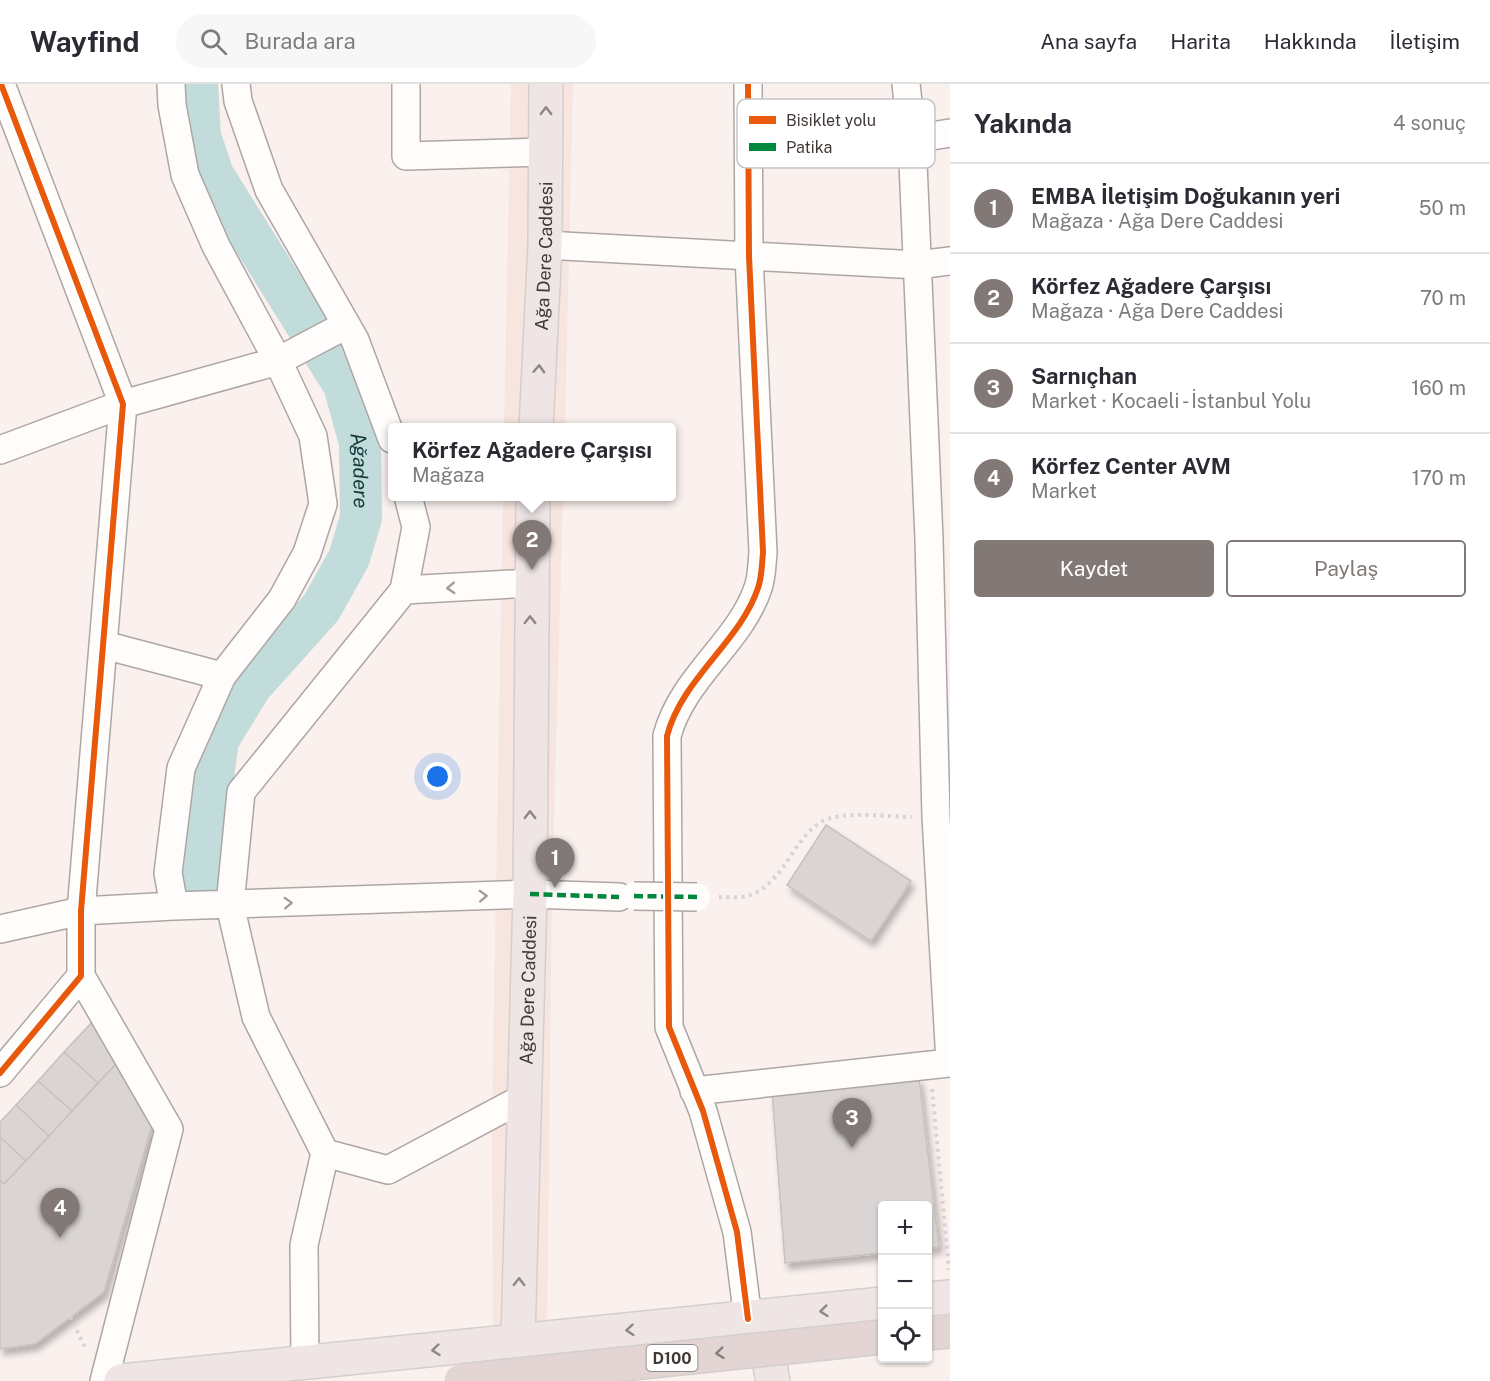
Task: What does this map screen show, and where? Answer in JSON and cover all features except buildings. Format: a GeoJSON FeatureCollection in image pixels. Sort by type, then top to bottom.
{"type":"FeatureCollection","features":[{"type":"Feature","properties":{"kind":"highway"},"geometry":{"type":"LineString","coordinates":[[932,1333],[950,1331]]}},
{"type":"Feature","properties":{"kind":"highway","name":"D100"},"geometry":{"type":"LineString","coordinates":[[461,1381],[878,1337]]}},
{"type":"Feature","properties":{"kind":"main road","name":"Ağa Dere Caddesi"},"geometry":{"type":"LineString","coordinates":[[536,423],[545,245],[546,84]]}},
{"type":"Feature","properties":{"kind":"main road","name":"Ağa Dere Caddesi"},"geometry":{"type":"LineString","coordinates":[[518,1341],[530,894],[533,501]]}},
{"type":"Feature","properties":{"kind":"main road"},"geometry":{"type":"LineString","coordinates":[[932,1299],[950,1297]]}},
{"type":"Feature","properties":{"kind":"main road"},"geometry":{"type":"LineString","coordinates":[[121,1381],[306,1373],[518,1341],[878,1304]]}},
{"type":"Feature","properties":{"kind":"main road"},"geometry":{"type":"LineString","coordinates":[[773,1381],[765,1340],[768,1331],[785,1315]]}},
{"type":"Feature","properties":{"kind":"main road"},"geometry":{"type":"LineString","coordinates":[[748,1319],[763,1381]]}},
{"type":"Feature","properties":{"kind":"street"},"geometry":{"type":"LineString","coordinates":[[1,84],[123,404],[81,911],[81,976],[169,1129],[104,1381]]}},
{"type":"Feature","properties":{"kind":"street"},"geometry":{"type":"LineString","coordinates":[[171,84],[172,105],[185,175],[216,246],[279,361],[313,436],[323,504],[307,553],[282,599],[222,676],[181,768],[168,873],[174,906]]}},
{"type":"Feature","properties":{"kind":"street"},"geometry":{"type":"LineString","coordinates":[[236,84],[238,101],[269,190],[355,340],[388,426]]}},
{"type":"Feature","properties":{"kind":"street"},"geometry":{"type":"LineString","coordinates":[[406,84],[406,156],[546,153]]}},
{"type":"Feature","properties":{"kind":"street"},"geometry":{"type":"LineString","coordinates":[[748,84],[748,99]]}},
{"type":"Feature","properties":{"kind":"street"},"geometry":{"type":"LineString","coordinates":[[906,84],[908,99]]}},
{"type":"Feature","properties":{"kind":"street"},"geometry":{"type":"LineString","coordinates":[[935,135],[950,133]]}},
{"type":"Feature","properties":{"kind":"street"},"geometry":{"type":"LineString","coordinates":[[748,168],[749,256],[763,552],[759,588],[739,623],[677,709],[667,736],[669,1027],[694,1090],[736,1232],[748,1319]]}},
{"type":"Feature","properties":{"kind":"street"},"geometry":{"type":"LineString","coordinates":[[694,1090],[943,1063],[943,816],[939,537],[918,265],[913,168]]}},
{"type":"Feature","properties":{"kind":"street"},"geometry":{"type":"LineString","coordinates":[[545,245],[918,265],[950,261]]}},
{"type":"Feature","properties":{"kind":"street"},"geometry":{"type":"LineString","coordinates":[[0,450],[123,404],[279,361],[346,325]]}},
{"type":"Feature","properties":{"kind":"street"},"geometry":{"type":"LineString","coordinates":[[306,1373],[304,1245],[326,1153],[256,1017],[230,905],[242,792],[404,590],[416,527],[409,501]]}},
{"type":"Feature","properties":{"kind":"street"},"geometry":{"type":"LineString","coordinates":[[404,590],[531,583]]}},
{"type":"Feature","properties":{"kind":"street"},"geometry":{"type":"LineString","coordinates":[[104,645],[222,676]]}},
{"type":"Feature","properties":{"kind":"street"},"geometry":{"type":"LineString","coordinates":[[0,929],[81,911],[174,906],[530,894],[710,897]]}},
{"type":"Feature","properties":{"kind":"street"},"geometry":{"type":"LineString","coordinates":[[0,1073],[81,976]]}},
{"type":"Feature","properties":{"kind":"street"},"geometry":{"type":"LineString","coordinates":[[326,1153],[388,1170],[523,1098]]}},
{"type":"Feature","properties":{"kind":"path"},"geometry":{"type":"LineString","coordinates":[[710,897],[747,896],[772,882],[805,837],[822,821],[844,816],[943,816]]}},
{"type":"Feature","properties":{"kind":"path"},"geometry":{"type":"LineString","coordinates":[[943,1063],[950,1275]]}},
{"type":"Feature","properties":{"kind":"shaded area"},"geometry":{"type":"Polygon","coordinates":[[[511,84],[573,84],[565,423],[504,423],[511,84]]]}},
{"type":"Feature","properties":{"kind":"shaded area"},"geometry":{"type":"Polygon","coordinates":[[[503,501],[563,501],[552,894],[547,1338],[493,1343],[492,1114],[503,501]]]}},
{"type":"Feature","properties":{"kind":"waterway","name":"Ağadere"},"geometry":{"type":"LineString","coordinates":[[197,84],[200,136],[213,175],[344,385],[360,443],[361,518],[349,558],[321,608],[251,686],[218,740],[198,886]]}},
{"type":"Feature","properties":{"kind":"marked path"},"geometry":{"type":"LineString","coordinates":[[530,894],[619,897]]}},
{"type":"Feature","properties":{"kind":"marked path"},"geometry":{"type":"LineString","coordinates":[[634,896],[697,897]]}},
{"type":"Feature","properties":{"kind":"cycle path"},"geometry":{"type":"LineString","coordinates":[[0,1073],[81,976],[81,911],[123,404],[1,84]]}},
{"type":"Feature","properties":{"kind":"cycle path"},"geometry":{"type":"LineString","coordinates":[[748,84],[748,99]]}},
{"type":"Feature","properties":{"kind":"cycle path"},"geometry":{"type":"LineString","coordinates":[[748,168],[749,256],[763,552],[761,575],[750,607],[685,696],[674,715],[667,736],[669,1027],[703,1111],[737,1232],[748,1319]]}},
{"type":"Feature","properties":{"kind":"place","name":"Körfez Ağadere Çarşısı"},"geometry":{"type":"Point","coordinates":[532,570]}},
{"type":"Feature","properties":{"kind":"place","name":"EMBA İletişim Doğukanın yeri"},"geometry":{"type":"Point","coordinates":[555,888]}},
{"type":"Feature","properties":{"kind":"place","name":"Sarnıçhan"},"geometry":{"type":"Point","coordinates":[852,1148]}},
{"type":"Feature","properties":{"kind":"place","name":"Körfez Center AVM"},"geometry":{"type":"Point","coordinates":[60,1238]}}]}
